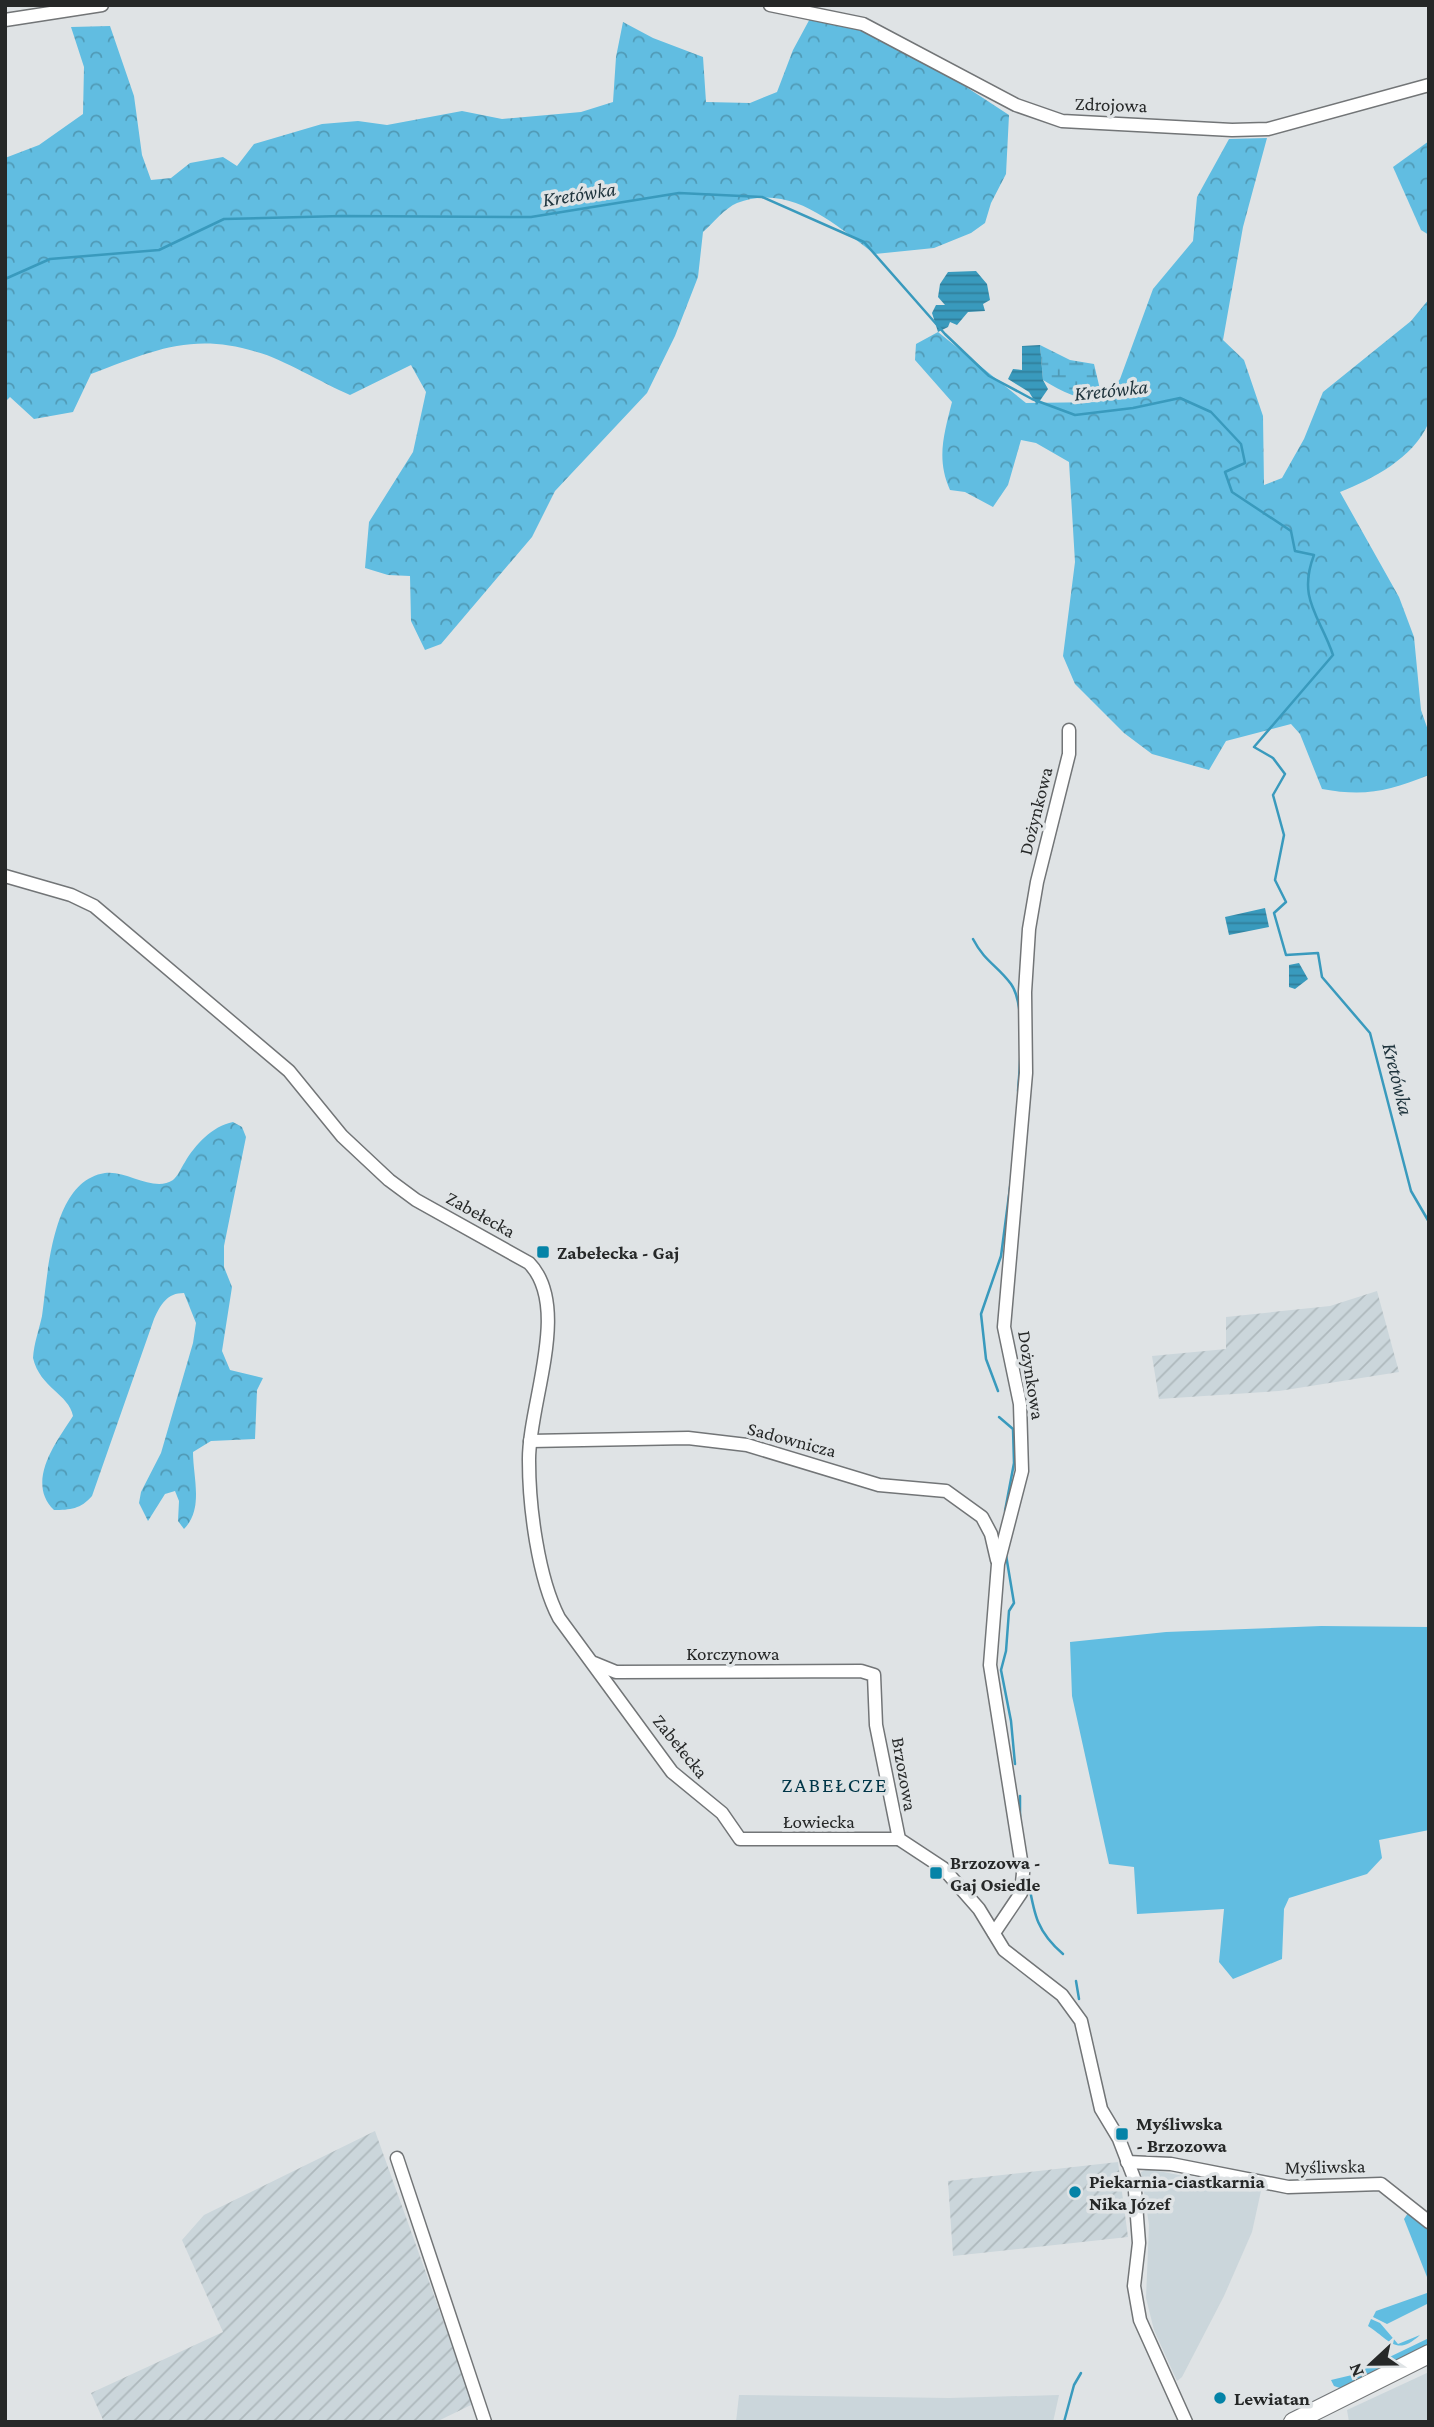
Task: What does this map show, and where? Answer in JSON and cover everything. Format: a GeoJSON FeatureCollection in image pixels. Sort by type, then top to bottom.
{"type":"FeatureCollection","features":[{"type":"Feature","properties":{"kind":"main road"},"geometry":{"type":"LineString","coordinates":[[1293,2422],[1429,2354]]}},
{"type":"Feature","properties":{"kind":"street"},"geometry":{"type":"LineString","coordinates":[[5,20],[102,5]]}},
{"type":"Feature","properties":{"kind":"street","name":"Zdrojowa"},"geometry":{"type":"LineString","coordinates":[[770,5],[863,24],[1016,105],[1062,121],[1232,130],[1268,129],[1429,85]]}},
{"type":"Feature","properties":{"kind":"street","name":"Dożynkowa"},"geometry":{"type":"LineString","coordinates":[[993,1933],[1021,1893],[1023,1873],[990,1682],[998,1564],[1022,1471],[1020,1404],[1004,1327],[1024,1099],[1029,929],[1037,882],[1069,754],[1069,730]]}},
{"type":"Feature","properties":{"kind":"street","name":"Zabełecka"},"geometry":{"type":"LineString","coordinates":[[5,877],[71,895],[94,906],[289,1071],[342,1136],[389,1180],[416,1200],[529,1263],[538,1273],[545,1290],[548,1320],[530,1441],[533,1505],[552,1605],[571,1637],[594,1663],[672,1772],[722,1813],[740,1839]]}},
{"type":"Feature","properties":{"kind":"street","name":"Sadownicza"},"geometry":{"type":"LineString","coordinates":[[530,1441],[688,1438],[747,1445],[879,1485],[946,1490],[982,1517],[991,1534],[998,1564]]}},
{"type":"Feature","properties":{"kind":"street","name":"Korczynowa"},"geometry":{"type":"LineString","coordinates":[[594,1663],[616,1672],[861,1671],[874,1675]]}},
{"type":"Feature","properties":{"kind":"street","name":"Brzozowa"},"geometry":{"type":"LineString","coordinates":[[874,1675],[876,1725],[899,1839],[943,1868],[979,1909],[1012,1958],[1047,1982],[1076,2009],[1089,2049],[1101,2109],[1119,2139],[1127,2162]]}},
{"type":"Feature","properties":{"kind":"street","name":"Łowiecka"},"geometry":{"type":"LineString","coordinates":[[740,1839],[899,1839]]}},
{"type":"Feature","properties":{"kind":"street"},"geometry":{"type":"LineString","coordinates":[[397,2158],[485,2422]]}},
{"type":"Feature","properties":{"kind":"street"},"geometry":{"type":"LineString","coordinates":[[1127,2162],[1134,2178],[1139,2213],[1133,2286],[1140,2320],[1186,2422]]}},
{"type":"Feature","properties":{"kind":"street","name":"Myśliwska"},"geometry":{"type":"LineString","coordinates":[[1127,2162],[1171,2164],[1288,2187],[1381,2184],[1429,2222]]}},
{"type":"Feature","properties":{"kind":"shaded area"},"geometry":{"type":"Polygon","coordinates":[[[976,271],[987,284],[990,300],[983,304],[985,311],[968,312],[957,325],[950,322],[948,327],[938,332],[932,313],[936,305],[945,305],[938,297],[940,284],[948,272],[976,271]]]}},
{"type":"Feature","properties":{"kind":"shaded area"},"geometry":{"type":"Polygon","coordinates":[[[1040,345],[1043,380],[1048,389],[1037,405],[1029,392],[1008,379],[1013,369],[1022,370],[1022,346],[1040,345]]]}},
{"type":"Feature","properties":{"kind":"shaded area"},"geometry":{"type":"Polygon","coordinates":[[[1265,908],[1269,927],[1229,935],[1225,917],[1265,908]]]}},
{"type":"Feature","properties":{"kind":"shaded area"},"geometry":{"type":"Polygon","coordinates":[[[1299,963],[1308,979],[1295,989],[1289,987],[1289,965],[1299,963]]]}},
{"type":"Feature","properties":{"kind":"shaded area"},"geometry":{"type":"Polygon","coordinates":[[[1377,1291],[1399,1372],[1279,1391],[1159,1399],[1152,1356],[1226,1349],[1226,1317],[1330,1306],[1377,1291]]]}},
{"type":"Feature","properties":{"kind":"shaded area"},"geometry":{"type":"Polygon","coordinates":[[[375,2131],[473,2404],[436,2422],[104,2422],[91,2393],[223,2332],[182,2240],[204,2215],[375,2131]]]}},
{"type":"Feature","properties":{"kind":"shaded area"},"geometry":{"type":"Polygon","coordinates":[[[1118,2162],[1128,2237],[953,2256],[948,2181],[1118,2162]]]}},
{"type":"Feature","properties":{"kind":"shaded area"},"geometry":{"type":"Polygon","coordinates":[[[1148,2169],[1261,2191],[1252,2232],[1224,2296],[1182,2377],[1177,2381],[1154,2330],[1146,2298],[1149,2225],[1141,2172],[1148,2169]]]}},
{"type":"Feature","properties":{"kind":"shaded area"},"geometry":{"type":"Polygon","coordinates":[[[1429,2372],[1429,2422],[1349,2422],[1347,2410],[1429,2372]]]}},
{"type":"Feature","properties":{"kind":"shaded area"},"geometry":{"type":"Polygon","coordinates":[[[739,2395],[949,2398],[1059,2395],[1053,2422],[736,2422],[739,2395]]]}},
{"type":"Feature","properties":{"kind":"green space"},"geometry":{"type":"Polygon","coordinates":[[[813,13],[905,47],[1009,115],[1006,174],[991,203],[985,223],[971,233],[934,248],[875,254],[828,220],[794,202],[757,198],[728,208],[703,232],[698,277],[675,336],[647,393],[555,491],[532,537],[441,644],[425,650],[411,621],[410,576],[388,575],[365,568],[369,522],[413,452],[426,392],[411,365],[350,395],[257,352],[233,346],[192,344],[153,352],[91,374],[73,412],[34,419],[10,397],[5,402],[5,158],[39,145],[83,114],[84,67],[71,27],[110,26],[134,96],[142,155],[151,180],[171,178],[190,163],[223,157],[237,166],[254,144],[322,124],[358,121],[387,125],[462,111],[502,119],[581,112],[613,102],[616,57],[623,22],[653,38],[703,57],[706,102],[750,103],[777,92],[793,50],[813,13]]]}},
{"type":"Feature","properties":{"kind":"green space"},"geometry":{"type":"Polygon","coordinates":[[[1267,138],[1243,227],[1223,340],[1244,360],[1263,416],[1264,485],[1282,478],[1304,439],[1323,392],[1411,321],[1429,299],[1431,384],[1428,424],[1413,447],[1391,466],[1340,492],[1399,597],[1414,637],[1421,710],[1429,733],[1429,775],[1377,791],[1322,789],[1300,734],[1291,724],[1226,741],[1209,770],[1152,754],[1124,733],[1075,684],[1063,656],[1075,562],[1069,462],[1036,443],[1021,440],[1008,485],[993,507],[965,492],[950,490],[942,457],[952,402],[915,360],[916,344],[938,332],[1026,403],[1103,402],[1120,379],[1153,289],[1193,241],[1197,197],[1229,139],[1267,138]]]}},
{"type":"Feature","properties":{"kind":"green space"},"geometry":{"type":"Polygon","coordinates":[[[1429,141],[1429,235],[1421,230],[1393,167],[1429,141]]]}},
{"type":"Feature","properties":{"kind":"green space"},"geometry":{"type":"Polygon","coordinates":[[[1040,345],[1070,360],[1094,364],[1103,402],[1072,395],[1043,380],[1040,345]]]}},
{"type":"Feature","properties":{"kind":"green space"},"geometry":{"type":"Polygon","coordinates":[[[233,1122],[242,1127],[246,1137],[224,1246],[224,1267],[232,1287],[222,1351],[230,1370],[263,1378],[257,1390],[255,1439],[211,1441],[193,1452],[196,1502],[190,1521],[184,1529],[178,1521],[179,1501],[175,1491],[165,1494],[148,1521],[139,1503],[141,1492],[161,1453],[193,1343],[196,1323],[184,1293],[173,1295],[162,1304],[154,1319],[92,1496],[75,1508],[54,1510],[42,1487],[43,1475],[52,1449],[73,1416],[66,1402],[42,1377],[33,1358],[50,1255],[63,1211],[73,1193],[87,1180],[105,1173],[157,1184],[173,1180],[205,1137],[233,1122]]]}},
{"type":"Feature","properties":{"kind":"green space"},"geometry":{"type":"Polygon","coordinates":[[[1321,1626],[1429,1627],[1429,1830],[1379,1840],[1382,1858],[1367,1874],[1289,1898],[1284,1909],[1282,1959],[1233,1979],[1219,1962],[1224,1909],[1137,1914],[1134,1867],[1109,1864],[1072,1696],[1070,1642],[1166,1632],[1321,1626]]]}},
{"type":"Feature","properties":{"kind":"green space"},"geometry":{"type":"Polygon","coordinates":[[[1408,2213],[1429,2230],[1429,2282],[1404,2219],[1408,2213]]]}},
{"type":"Feature","properties":{"kind":"green space"},"geometry":{"type":"Polygon","coordinates":[[[1427,2293],[1429,2303],[1387,2324],[1373,2317],[1376,2311],[1427,2293]]]}},
{"type":"Feature","properties":{"kind":"green space"},"geometry":{"type":"Polygon","coordinates":[[[1371,2319],[1380,2323],[1398,2344],[1420,2335],[1412,2342],[1399,2346],[1368,2326],[1371,2319]]]}},
{"type":"Feature","properties":{"kind":"green space"},"geometry":{"type":"Polygon","coordinates":[[[1429,2338],[1429,2345],[1340,2388],[1334,2386],[1331,2380],[1352,2375],[1429,2338]]]}},
{"type":"Feature","properties":{"kind":"waterway","name":"Kretówka"},"geometry":{"type":"LineString","coordinates":[[5,279],[50,259],[159,250],[224,219],[342,216],[531,217],[679,193],[762,197],[864,242],[945,334],[989,376],[1032,399],[1075,415],[1133,408],[1180,398],[1211,412],[1241,444],[1245,463],[1225,472],[1232,492],[1291,531],[1295,551],[1314,555],[1309,570],[1309,596],[1333,655],[1254,747],[1273,758],[1285,774],[1273,795],[1284,835],[1275,880],[1286,902],[1274,913],[1286,955],[1318,953],[1322,977],[1370,1033],[1411,1191],[1429,1222]]}},
{"type":"Feature","properties":{"kind":"waterway"},"geometry":{"type":"LineString","coordinates":[[973,939],[982,953],[1011,984],[1016,994],[1021,1036],[1018,1091]]}},
{"type":"Feature","properties":{"kind":"waterway"},"geometry":{"type":"LineString","coordinates":[[998,1391],[986,1359],[981,1314],[1001,1256],[1011,1180]]}},
{"type":"Feature","properties":{"kind":"waterway"},"geometry":{"type":"LineString","coordinates":[[999,1417],[1013,1429],[1014,1463],[1005,1511]]}},
{"type":"Feature","properties":{"kind":"waterway"},"geometry":{"type":"LineString","coordinates":[[1006,1555],[1014,1603],[1009,1611],[1006,1651],[1001,1670],[1011,1721],[1015,1764]]}},
{"type":"Feature","properties":{"kind":"waterway"},"geometry":{"type":"LineString","coordinates":[[1020,1796],[1020,1817]]}},
{"type":"Feature","properties":{"kind":"waterway"},"geometry":{"type":"LineString","coordinates":[[1028,1879],[1038,1921],[1047,1937],[1063,1954]]}},
{"type":"Feature","properties":{"kind":"waterway"},"geometry":{"type":"LineString","coordinates":[[1076,1981],[1079,1999]]}},
{"type":"Feature","properties":{"kind":"waterway"},"geometry":{"type":"LineString","coordinates":[[1064,2422],[1074,2385],[1081,2373]]}},
{"type":"Feature","properties":{"kind":"place","name":"Zabełecka - Gaj"},"geometry":{"type":"Point","coordinates":[543,1252]}},
{"type":"Feature","properties":{"kind":"place","name":"Brzozowa - Gaj Osiedle"},"geometry":{"type":"Point","coordinates":[936,1873]}},
{"type":"Feature","properties":{"kind":"place","name":"Myśliwska - Brzozowa"},"geometry":{"type":"Point","coordinates":[1122,2134]}},
{"type":"Feature","properties":{"kind":"place","name":"Piekarnia-ciastkarnia Nika Józef"},"geometry":{"type":"Point","coordinates":[1075,2192]}},
{"type":"Feature","properties":{"kind":"place","name":"Lewiatan"},"geometry":{"type":"Point","coordinates":[1220,2398]}},
{"type":"Feature","properties":{"kind":"district","name":"ZABEŁCZE"},"geometry":{"type":"Point","coordinates":[835,1785]}}]}
